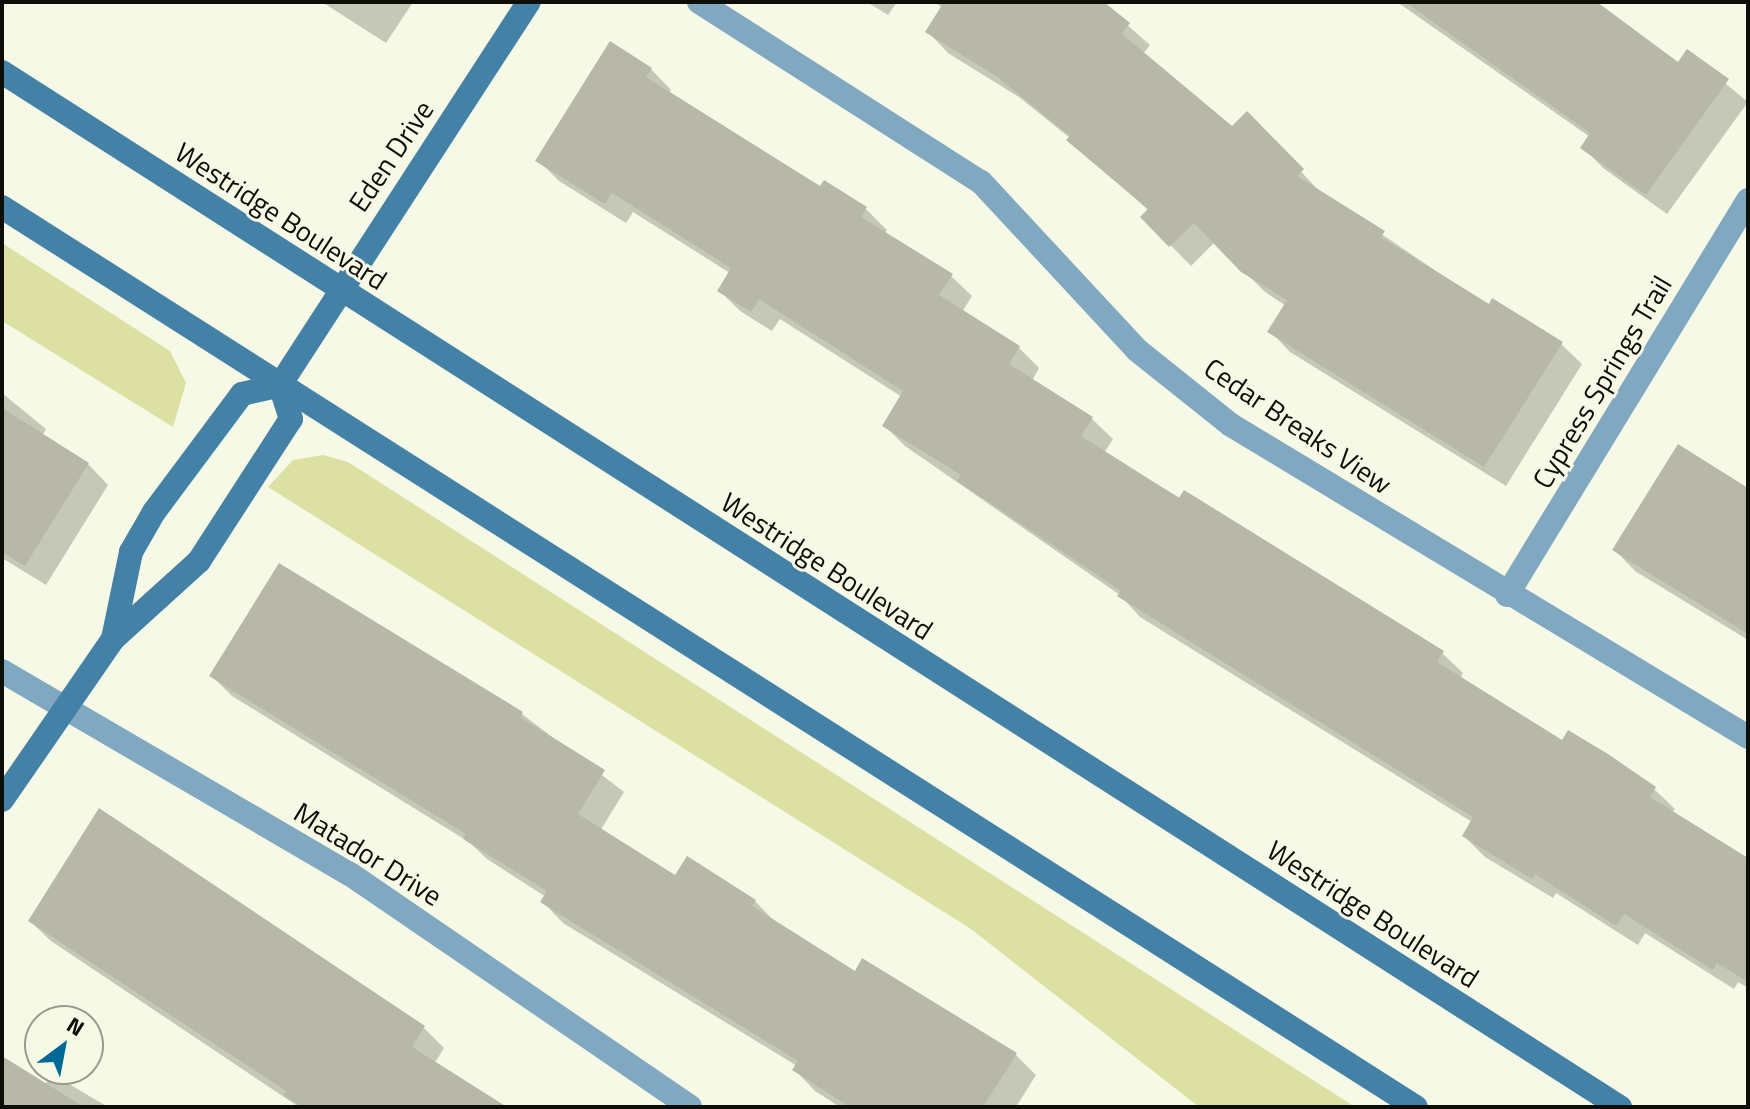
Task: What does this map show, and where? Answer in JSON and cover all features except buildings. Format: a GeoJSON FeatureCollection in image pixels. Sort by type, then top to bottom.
{"type":"FeatureCollection","features":[{"type":"Feature","properties":{"kind":"main road","name":"Eden Drive"},"geometry":{"type":"LineString","coordinates":[[280,385],[338,289],[529,2]]}},
{"type":"Feature","properties":{"kind":"main road","name":"Westridge Boulevard"},"geometry":{"type":"LineString","coordinates":[[2,72],[1620,1107]]}},
{"type":"Feature","properties":{"kind":"main road"},"geometry":{"type":"LineString","coordinates":[[2,207],[1416,1107]]}},
{"type":"Feature","properties":{"kind":"main road"},"geometry":{"type":"LineString","coordinates":[[2,800],[61,708],[113,639],[199,561],[291,419],[280,385]]}},
{"type":"Feature","properties":{"kind":"main road"},"geometry":{"type":"LineString","coordinates":[[113,639],[131,552],[154,512],[242,394],[280,385]]}},
{"type":"Feature","properties":{"kind":"street","name":"Cedar Breaks View"},"geometry":{"type":"LineString","coordinates":[[699,2],[981,182],[1137,350],[1231,425],[1507,595],[1748,737]]}},
{"type":"Feature","properties":{"kind":"street","name":"Cypress Springs Trail"},"geometry":{"type":"LineString","coordinates":[[1507,595],[1748,200]]}},
{"type":"Feature","properties":{"kind":"street","name":"Matador Drive"},"geometry":{"type":"LineString","coordinates":[[2,671],[350,874],[690,1107]]}},
{"type":"Feature","properties":{"kind":"green space"},"geometry":{"type":"Polygon","coordinates":[[[2,243],[170,351],[186,383],[173,427],[2,321],[2,243]]]}},
{"type":"Feature","properties":{"kind":"green space"},"geometry":{"type":"Polygon","coordinates":[[[323,455],[348,462],[1355,1107],[1199,1107],[971,929],[268,487],[293,460],[323,455]]]}}]}
